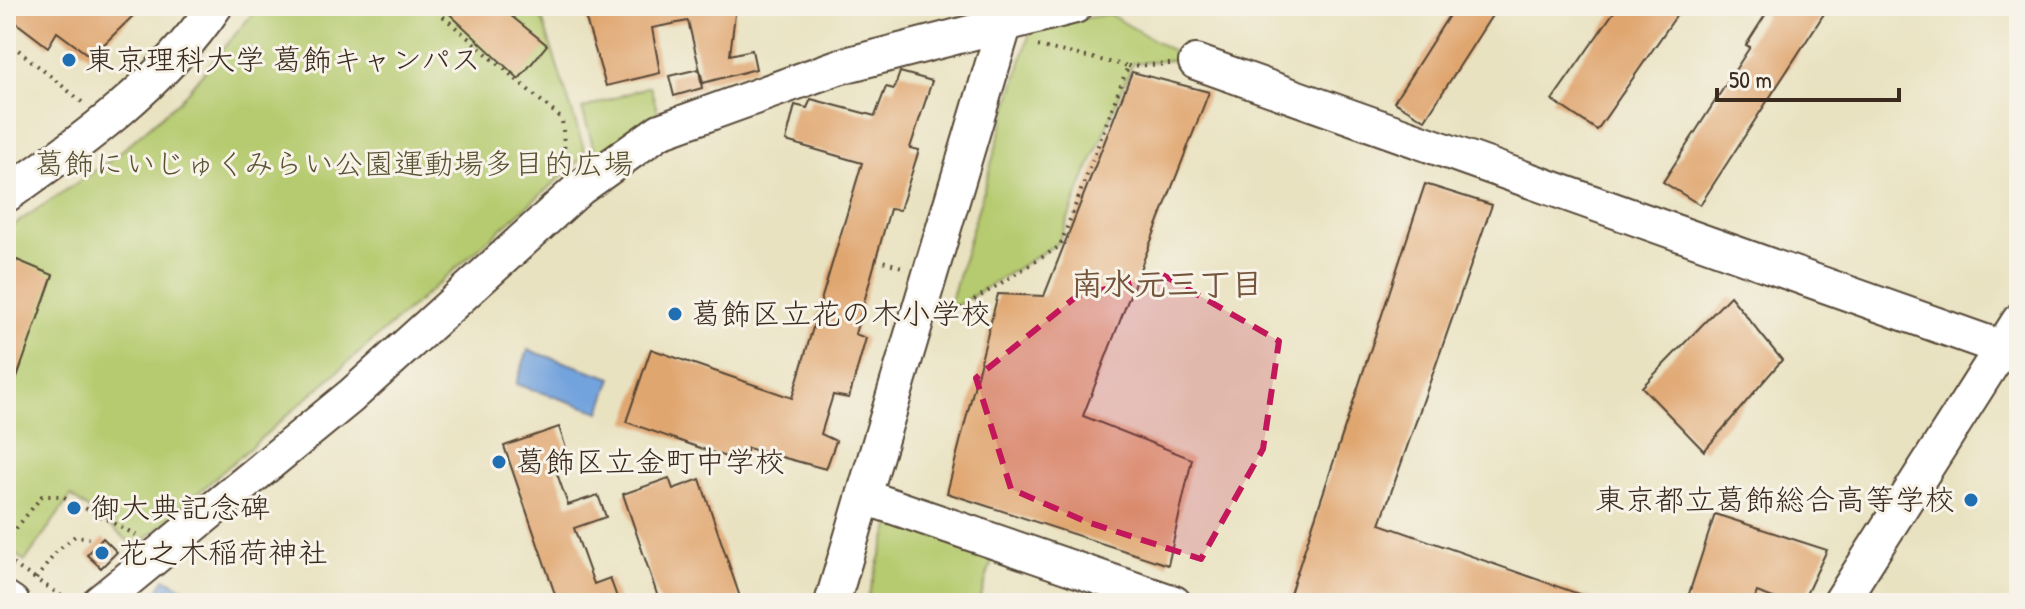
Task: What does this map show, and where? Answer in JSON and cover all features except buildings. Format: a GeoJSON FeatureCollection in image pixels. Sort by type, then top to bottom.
{"type":"FeatureCollection","features":[{"type":"Feature","properties":{"kind":"street"},"geometry":{"type":"LineString","coordinates":[[6,195],[90,135],[125,104],[177,52],[215,6]]}},
{"type":"Feature","properties":{"kind":"street"},"geometry":{"type":"LineString","coordinates":[[99,603],[351,396],[580,188],[660,131],[838,67],[1007,15],[1075,6]]}},
{"type":"Feature","properties":{"kind":"street"},"geometry":{"type":"LineString","coordinates":[[832,603],[1007,15]]}},
{"type":"Feature","properties":{"kind":"street"},"geometry":{"type":"LineString","coordinates":[[1196,62],[2007,351],[1840,603]]}},
{"type":"Feature","properties":{"kind":"street"},"geometry":{"type":"LineString","coordinates":[[865,497],[1174,603]]}},
{"type":"Feature","properties":{"kind":"path"},"geometry":{"type":"LineString","coordinates":[[431,6],[562,119],[564,162],[580,188]]}},
{"type":"Feature","properties":{"kind":"path"},"geometry":{"type":"LineString","coordinates":[[6,40],[87,106]]}},
{"type":"Feature","properties":{"kind":"path"},"geometry":{"type":"LineString","coordinates":[[1035,46],[1128,66],[1196,62]]}},
{"type":"Feature","properties":{"kind":"path"},"geometry":{"type":"LineString","coordinates":[[942,320],[1060,246],[1128,66]]}},
{"type":"Feature","properties":{"kind":"path"},"geometry":{"type":"LineString","coordinates":[[876,259],[907,269]]}},
{"type":"Feature","properties":{"kind":"path"},"geometry":{"type":"LineString","coordinates":[[6,541],[42,496],[62,496],[163,549]]}},
{"type":"Feature","properties":{"kind":"path"},"geometry":{"type":"LineString","coordinates":[[36,579],[75,536],[89,538]]}},
{"type":"Feature","properties":{"kind":"path"},"geometry":{"type":"LineString","coordinates":[[6,560],[73,603]]}},
{"type":"Feature","properties":{"kind":"path"},"geometry":{"type":"LineString","coordinates":[[19,599],[46,586]]}},
{"type":"Feature","properties":{"kind":"highlighted area"},"geometry":{"type":"Polygon","coordinates":[[[1163,275],[1279,341],[1263,449],[1201,559],[1087,522],[1011,489],[976,378],[1077,296],[1163,275]]]}},
{"type":"Feature","properties":{"kind":"green space","name":"葛飾にいじゅくみらい公園運動場多目的広場"},"geometry":{"type":"Polygon","coordinates":[[[259,6],[538,6],[586,155],[136,547],[71,496],[25,561],[6,548],[6,230],[111,160],[181,99],[259,6]]]}},
{"type":"Feature","properties":{"kind":"green space"},"geometry":{"type":"Polygon","coordinates":[[[1109,14],[1186,59],[1133,63],[1058,243],[948,311],[1031,28],[1109,14]]]}},
{"type":"Feature","properties":{"kind":"green space"},"geometry":{"type":"Polygon","coordinates":[[[650,86],[659,116],[596,155],[582,109],[650,86]]]}},
{"type":"Feature","properties":{"kind":"green space"},"geometry":{"type":"Polygon","coordinates":[[[894,514],[995,550],[979,603],[866,603],[894,514]]]}},
{"type":"Feature","properties":{"kind":"water"},"geometry":{"type":"Polygon","coordinates":[[[528,350],[612,378],[600,412],[516,384],[528,350]]]}},
{"type":"Feature","properties":{"kind":"water"},"geometry":{"type":"Polygon","coordinates":[[[165,578],[209,603],[151,603],[165,578]]]}},
{"type":"Feature","properties":{"kind":"place","name":"東京理科大学 葛飾キャンパス"},"geometry":{"type":"Point","coordinates":[69,60]}},
{"type":"Feature","properties":{"kind":"place","name":"葛飾区立花の木小学校"},"geometry":{"type":"Point","coordinates":[675,314]}},
{"type":"Feature","properties":{"kind":"place","name":"葛飾区立金町中学校"},"geometry":{"type":"Point","coordinates":[499,462]}},
{"type":"Feature","properties":{"kind":"place","name":"東京都立葛飾総合高等学校"},"geometry":{"type":"Point","coordinates":[1971,500]}},
{"type":"Feature","properties":{"kind":"place","name":"御大典記念碑"},"geometry":{"type":"Point","coordinates":[74,508]}},
{"type":"Feature","properties":{"kind":"place","name":"花之木稲荷神社"},"geometry":{"type":"Point","coordinates":[102,553]}},
{"type":"Feature","properties":{"kind":"district","name":"南水元三丁目"},"geometry":{"type":"Point","coordinates":[1167,284]}}]}
